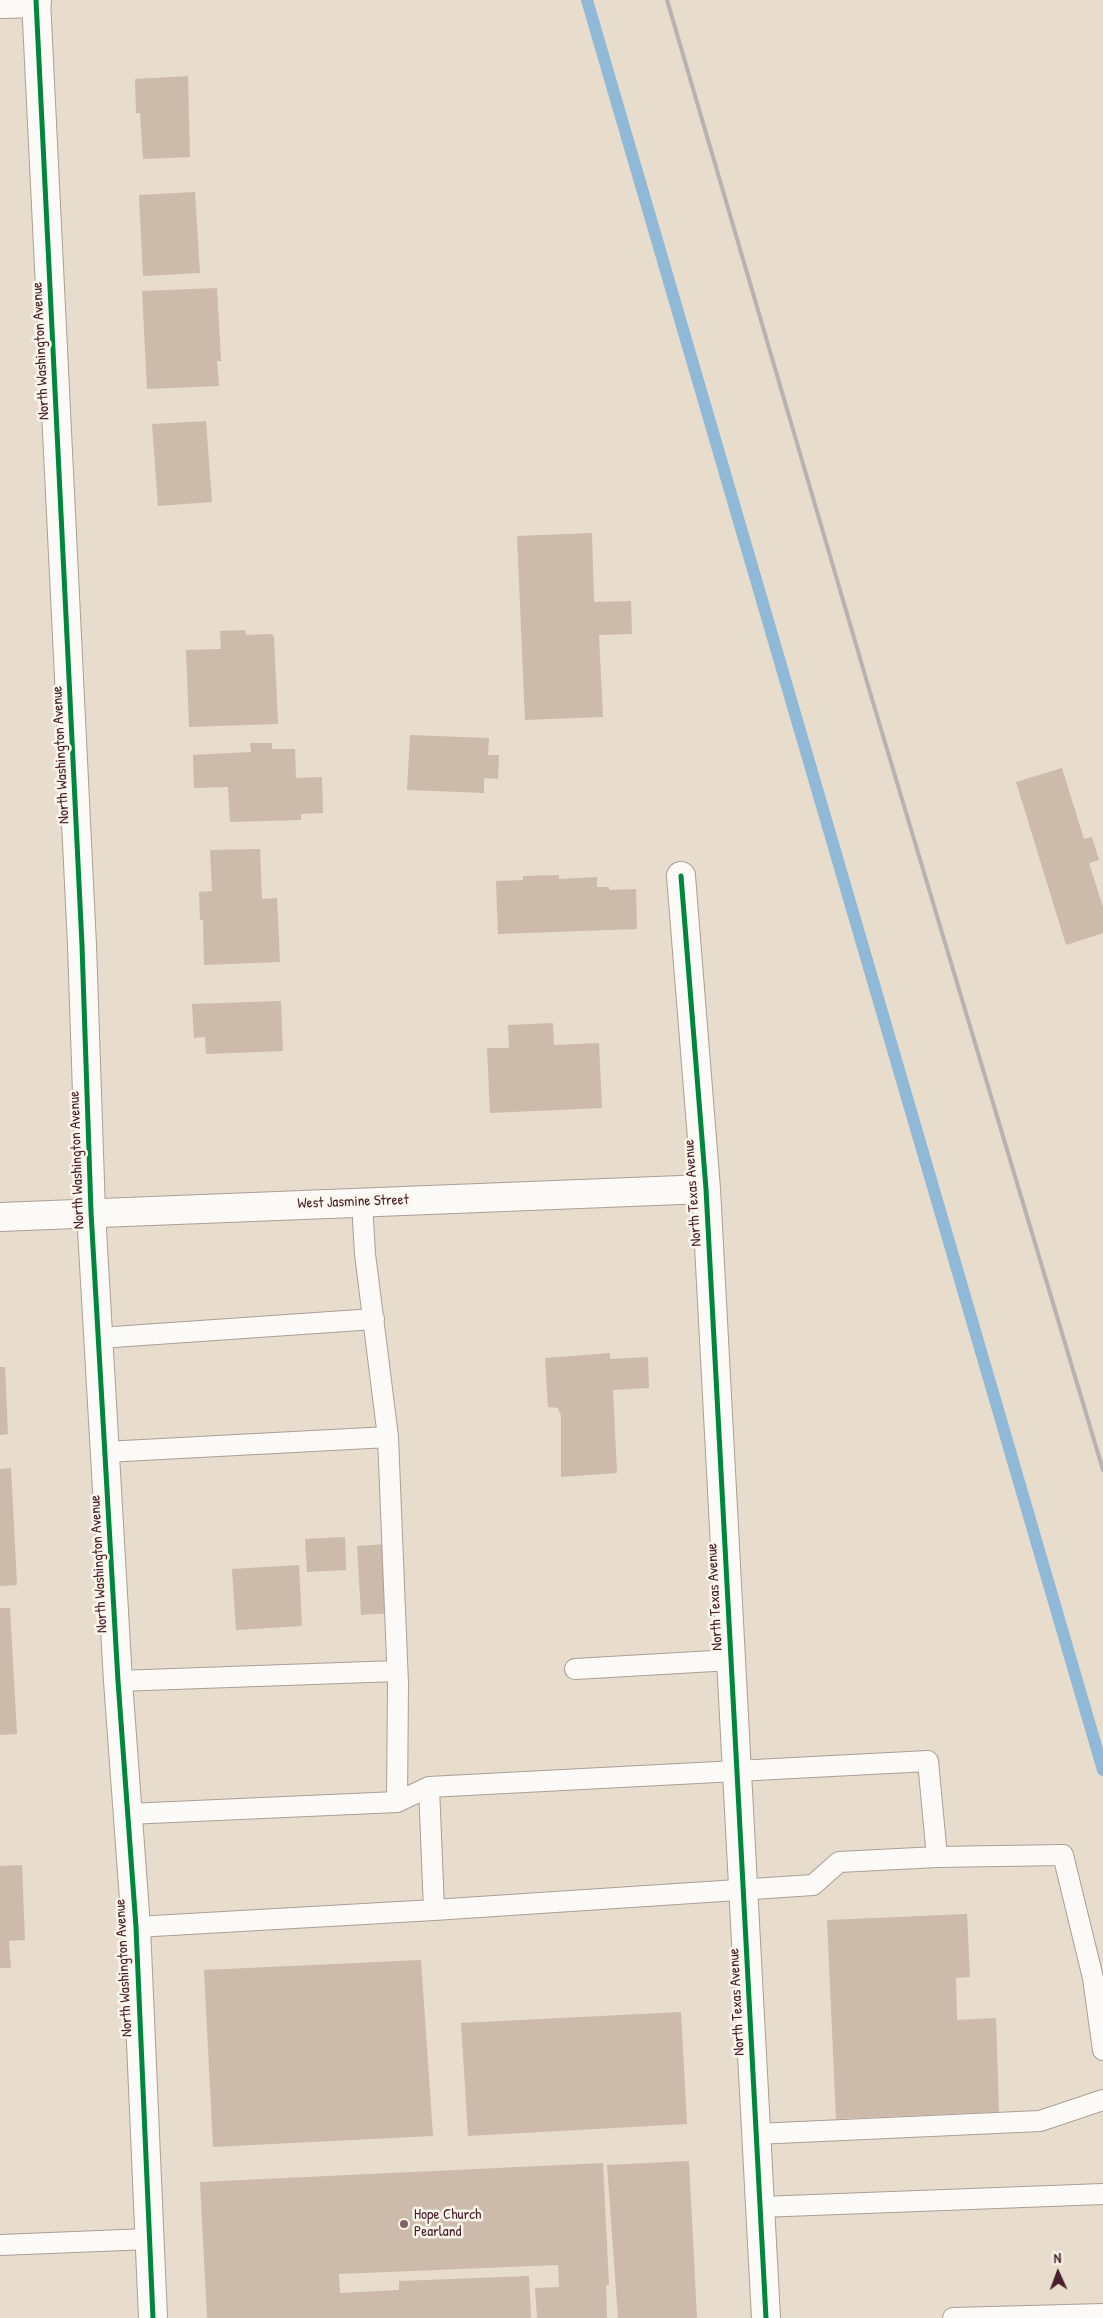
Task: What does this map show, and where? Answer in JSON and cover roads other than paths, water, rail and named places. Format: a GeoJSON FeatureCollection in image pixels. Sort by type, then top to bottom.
{"type":"FeatureCollection","features":[{"type":"Feature","properties":{"kind":"street"},"geometry":{"type":"LineString","coordinates":[[0,4],[36,1]]}},
{"type":"Feature","properties":{"kind":"street","name":"North Washington Avenue"},"geometry":{"type":"LineString","coordinates":[[36,1],[82,925],[90,1212],[118,1681],[136,1927],[153,2318]]}},
{"type":"Feature","properties":{"kind":"street","name":"North Texas Avenue"},"geometry":{"type":"LineString","coordinates":[[681,876],[706,1189],[766,2318]]}},
{"type":"Feature","properties":{"kind":"street","name":"West Jasmine Street"},"geometry":{"type":"LineString","coordinates":[[0,1217],[706,1189]]}},
{"type":"Feature","properties":{"kind":"lane"},"geometry":{"type":"LineString","coordinates":[[362,1202],[365,1254],[388,1437],[398,1671],[397,1802]]}},
{"type":"Feature","properties":{"kind":"lane"},"geometry":{"type":"LineString","coordinates":[[99,1338],[374,1319]]}},
{"type":"Feature","properties":{"kind":"lane"},"geometry":{"type":"LineString","coordinates":[[105,1452],[388,1437]]}},
{"type":"Feature","properties":{"kind":"lane"},"geometry":{"type":"LineString","coordinates":[[576,1669],[731,1660]]}},
{"type":"Feature","properties":{"kind":"lane"},"geometry":{"type":"LineString","coordinates":[[118,1681],[398,1671]]}},
{"type":"Feature","properties":{"kind":"lane"},"geometry":{"type":"LineString","coordinates":[[128,1814],[397,1802],[429,1786],[928,1761],[937,1857]]}},
{"type":"Feature","properties":{"kind":"lane"},"geometry":{"type":"LineString","coordinates":[[429,1786],[434,1910]]}},
{"type":"Feature","properties":{"kind":"lane"},"geometry":{"type":"LineString","coordinates":[[136,1927],[263,1921],[743,1891],[813,1885],[839,1862],[937,1857],[1063,1855],[1093,1978],[1103,2050]]}},
{"type":"Feature","properties":{"kind":"lane"},"geometry":{"type":"LineString","coordinates":[[756,2134],[1040,2121],[1103,2100]]}},
{"type":"Feature","properties":{"kind":"lane"},"geometry":{"type":"LineString","coordinates":[[760,2207],[1103,2194]]}},
{"type":"Feature","properties":{"kind":"lane"},"geometry":{"type":"LineString","coordinates":[[0,2246],[149,2239]]}},
{"type":"Feature","properties":{"kind":"lane"},"geometry":{"type":"LineString","coordinates":[[953,2318],[1103,2314]]}},
{"type":"Feature","properties":{"kind":"waterway"},"geometry":{"type":"LineString","coordinates":[[587,0],[1103,1770]]}},
{"type":"Feature","properties":{"kind":"railway"},"geometry":{"type":"LineString","coordinates":[[667,0],[872,699],[1103,1470]]}},
{"type":"Feature","properties":{"kind":"place","name":"Hope Church Pearland"},"geometry":{"type":"Point","coordinates":[404,2224]}}]}
